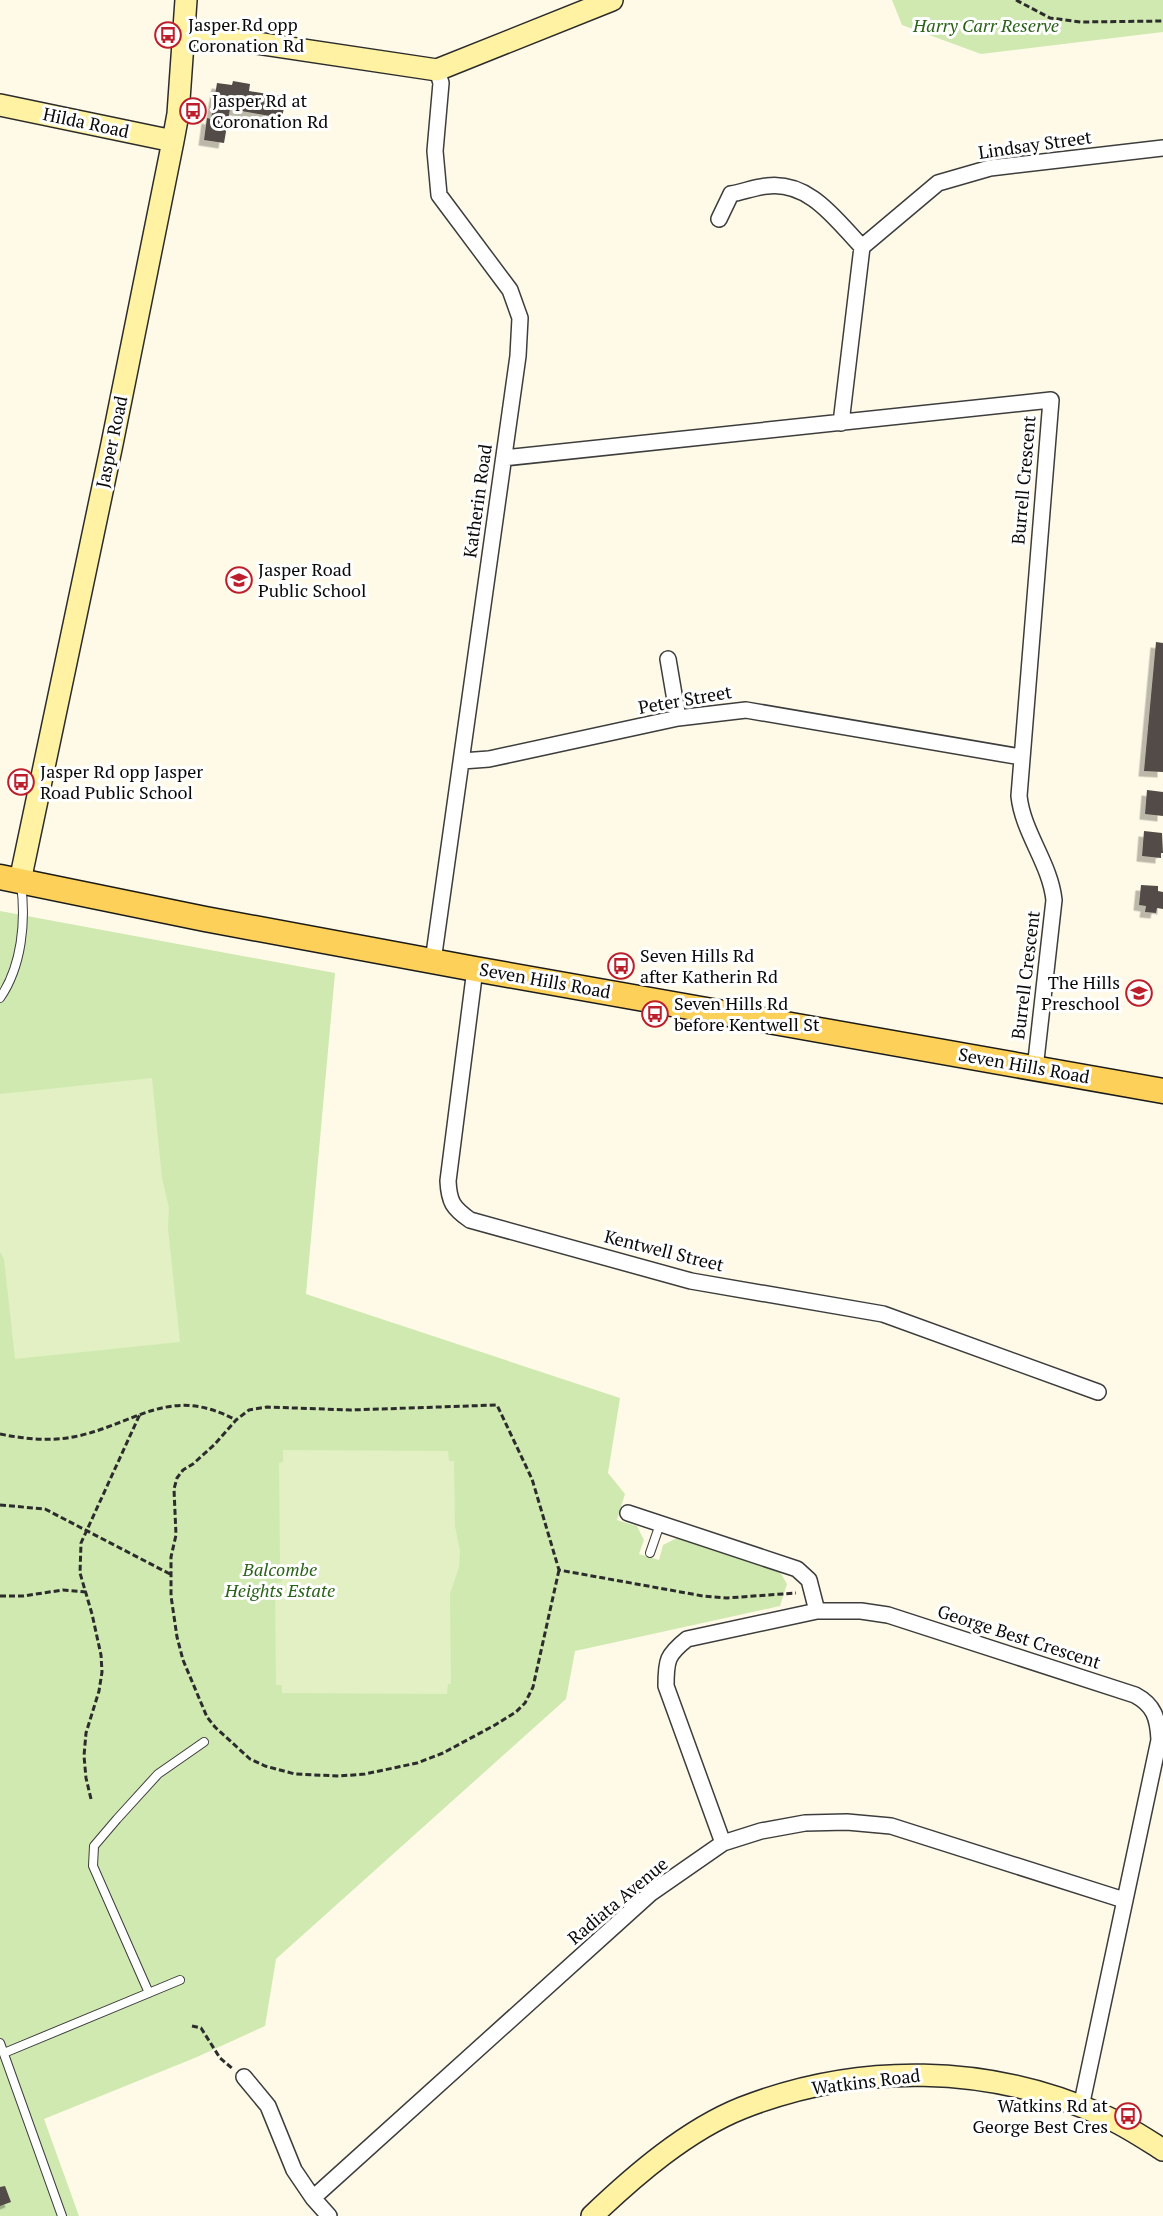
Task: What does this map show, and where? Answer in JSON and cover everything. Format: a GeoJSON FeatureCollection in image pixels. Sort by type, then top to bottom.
{"type":"FeatureCollection","features":[{"type":"Feature","properties":{"kind":"main road","name":"Seven Hills Road"},"geometry":{"type":"LineString","coordinates":[[10,879],[205,919],[475,969],[1163,1091]]}},
{"type":"Feature","properties":{"kind":"street","name":"Jasper Road"},"geometry":{"type":"LineString","coordinates":[[10,879],[115,432],[178,114],[186,0]]}},
{"type":"Feature","properties":{"kind":"street"},"geometry":{"type":"LineString","coordinates":[[184,32],[437,70],[612,0]]}},
{"type":"Feature","properties":{"kind":"street","name":"Katherin Road"},"geometry":{"type":"LineString","coordinates":[[433,961],[518,356],[520,318],[510,290],[439,195],[435,151],[441,83],[437,70]]}},
{"type":"Feature","properties":{"kind":"street","name":"Hilda Road"},"geometry":{"type":"LineString","coordinates":[[0,105],[173,141]]}},
{"type":"Feature","properties":{"kind":"street","name":"Lindsay Street"},"geometry":{"type":"LineString","coordinates":[[862,247],[938,183],[990,168],[1163,148]]}},
{"type":"Feature","properties":{"kind":"street"},"geometry":{"type":"LineString","coordinates":[[718,219],[731,194],[769,186],[793,189],[817,200],[862,247],[841,423]]}},
{"type":"Feature","properties":{"kind":"street","name":"Burrell Crescent"},"geometry":{"type":"LineString","coordinates":[[504,458],[1050,400],[1019,796],[1022,814],[1048,874],[1054,900],[1035,1069]]}},
{"type":"Feature","properties":{"kind":"street"},"geometry":{"type":"LineString","coordinates":[[668,658],[678,718]]}},
{"type":"Feature","properties":{"kind":"street","name":"Peter Street"},"geometry":{"type":"LineString","coordinates":[[462,761],[489,759],[678,718],[735,710],[756,710],[1021,757]]}},
{"type":"Feature","properties":{"kind":"street","name":"Kentwell Street"},"geometry":{"type":"LineString","coordinates":[[475,969],[448,1181],[449,1198],[470,1220],[691,1281],[883,1314],[1098,1392]]}},
{"type":"Feature","properties":{"kind":"street"},"geometry":{"type":"LineString","coordinates":[[628,1513],[786,1563],[809,1580],[817,1611]]}},
{"type":"Feature","properties":{"kind":"street","name":"George Best Crescent"},"geometry":{"type":"LineString","coordinates":[[723,1843],[666,1686],[666,1668],[672,1652],[687,1639],[817,1611],[861,1611],[888,1615],[1135,1695],[1146,1701],[1154,1711],[1159,1740],[1081,2107]]}},
{"type":"Feature","properties":{"kind":"street","name":"Radiata Avenue"},"geometry":{"type":"LineString","coordinates":[[313,2198],[651,1893],[723,1843],[805,1823],[847,1822],[891,1826],[1124,1900]]}},
{"type":"Feature","properties":{"kind":"street","name":"Watkins Road"},"geometry":{"type":"LineString","coordinates":[[592,2216],[617,2192],[663,2155],[704,2128],[741,2108],[793,2091],[900,2075],[970,2077],[1012,2084],[1105,2116],[1163,2150]]}},
{"type":"Feature","properties":{"kind":"street"},"geometry":{"type":"LineString","coordinates":[[244,2077],[268,2106],[294,2170],[313,2198],[329,2216]]}},
{"type":"Feature","properties":{"kind":"lane"},"geometry":{"type":"LineString","coordinates":[[0,998],[14,968],[24,917],[10,879]]}},
{"type":"Feature","properties":{"kind":"lane"},"geometry":{"type":"LineString","coordinates":[[650,1553],[660,1524]]}},
{"type":"Feature","properties":{"kind":"lane"},"geometry":{"type":"LineString","coordinates":[[149,1993],[93,1866],[94,1846],[158,1774],[204,1742]]}},
{"type":"Feature","properties":{"kind":"lane"},"geometry":{"type":"LineString","coordinates":[[4,2053],[180,1980]]}},
{"type":"Feature","properties":{"kind":"lane"},"geometry":{"type":"LineString","coordinates":[[0,2043],[63,2216]]}},
{"type":"Feature","properties":{"kind":"path"},"geometry":{"type":"LineString","coordinates":[[1016,0],[1050,18],[1081,22],[1163,21]]}},
{"type":"Feature","properties":{"kind":"path"},"geometry":{"type":"LineString","coordinates":[[0,1434],[45,1440],[78,1436],[162,1406],[183,1405],[208,1409],[236,1420]]}},
{"type":"Feature","properties":{"kind":"path"},"geometry":{"type":"LineString","coordinates":[[497,1405],[532,1479],[559,1570],[533,1687],[525,1703],[516,1712],[443,1753],[417,1763],[365,1774],[339,1776],[295,1774],[250,1759],[207,1717],[183,1660],[174,1617],[170,1574],[176,1535],[174,1489],[177,1478],[183,1470],[214,1445],[236,1420],[249,1410],[267,1407],[351,1410],[497,1405]]}},
{"type":"Feature","properties":{"kind":"path"},"geometry":{"type":"LineString","coordinates":[[91,1799],[84,1756],[86,1733],[99,1691],[102,1672],[101,1655],[79,1561],[81,1543],[140,1414]]}},
{"type":"Feature","properties":{"kind":"path"},"geometry":{"type":"LineString","coordinates":[[0,1505],[45,1509],[170,1574]]}},
{"type":"Feature","properties":{"kind":"path"},"geometry":{"type":"LineString","coordinates":[[559,1570],[703,1596],[727,1598],[813,1592]]}},
{"type":"Feature","properties":{"kind":"path"},"geometry":{"type":"LineString","coordinates":[[0,1596],[23,1596],[63,1590],[86,1592]]}},
{"type":"Feature","properties":{"kind":"path"},"geometry":{"type":"LineString","coordinates":[[192,2026],[201,2028],[220,2058],[244,2077]]}},
{"type":"Feature","properties":{"kind":"green space","name":"Harry Carr Reserve"},"geometry":{"type":"Polygon","coordinates":[[[892,0],[1163,0],[1163,32],[981,54],[902,25],[892,0]]]}},
{"type":"Feature","properties":{"kind":"green space","name":"Balcombe Heights Estate"},"geometry":{"type":"Polygon","coordinates":[[[0,911],[335,973],[306,1294],[620,1398],[608,1473],[625,1494],[617,1520],[637,1526],[644,1540],[639,1554],[659,1560],[663,1545],[677,1538],[780,1572],[787,1584],[780,1606],[575,1651],[566,1699],[276,1959],[265,2026],[197,2057],[44,2119],[79,2216],[0,2216],[0,911]]]}},
{"type":"Feature","properties":{"kind":"green space"},"geometry":{"type":"Polygon","coordinates":[[[152,1078],[162,1178],[169,1208],[168,1228],[180,1342],[15,1359],[4,1259],[0,1252],[0,1094],[152,1078]]]}},
{"type":"Feature","properties":{"kind":"green space"},"geometry":{"type":"Polygon","coordinates":[[[283,1450],[448,1451],[449,1461],[454,1461],[455,1526],[460,1551],[459,1567],[450,1594],[451,1684],[448,1684],[447,1694],[282,1693],[282,1685],[276,1685],[275,1583],[282,1582],[279,1463],[283,1462],[283,1450]]]}},
{"type":"Feature","properties":{"kind":"building"},"geometry":{"type":"Polygon","coordinates":[[[233,81],[250,84],[249,91],[286,97],[282,118],[230,109],[224,143],[204,140],[207,118],[211,119],[217,83],[232,85],[233,81]]]}},
{"type":"Feature","properties":{"kind":"building"},"geometry":{"type":"Polygon","coordinates":[[[1156,642],[1163,643],[1163,772],[1144,771],[1156,642]]]}},
{"type":"Feature","properties":{"kind":"building"},"geometry":{"type":"Polygon","coordinates":[[[1147,790],[1163,792],[1163,816],[1145,814],[1147,790]]]}},
{"type":"Feature","properties":{"kind":"building"},"geometry":{"type":"Polygon","coordinates":[[[1144,831],[1162,833],[1161,858],[1142,856],[1144,831]]]}},
{"type":"Feature","properties":{"kind":"building"},"geometry":{"type":"Polygon","coordinates":[[[1141,885],[1158,886],[1158,891],[1163,892],[1163,909],[1157,908],[1156,913],[1145,912],[1146,906],[1139,905],[1141,885]]]}},
{"type":"Feature","properties":{"kind":"building"},"geometry":{"type":"Polygon","coordinates":[[[5,2186],[11,2202],[0,2206],[0,2187],[5,2186]]]}},
{"type":"Feature","properties":{"kind":"place","name":"Jasper Rd opp Coronation Rd"},"geometry":{"type":"Point","coordinates":[168,35]}},
{"type":"Feature","properties":{"kind":"place","name":"Jasper Rd at Coronation Rd"},"geometry":{"type":"Point","coordinates":[193,111]}},
{"type":"Feature","properties":{"kind":"place","name":"Jasper Road Public School"},"geometry":{"type":"Point","coordinates":[239,580]}},
{"type":"Feature","properties":{"kind":"place","name":"Jasper Rd opp Jasper Road Public School"},"geometry":{"type":"Point","coordinates":[21,782]}},
{"type":"Feature","properties":{"kind":"place","name":"Seven Hills Rd after Katherin Rd"},"geometry":{"type":"Point","coordinates":[621,966]}},
{"type":"Feature","properties":{"kind":"place","name":"The Hills Preschool"},"geometry":{"type":"Point","coordinates":[1139,993]}},
{"type":"Feature","properties":{"kind":"place","name":"Seven Hills Rd before Kentwell St"},"geometry":{"type":"Point","coordinates":[655,1014]}},
{"type":"Feature","properties":{"kind":"place","name":"Watkins Rd at George Best Cres"},"geometry":{"type":"Point","coordinates":[1128,2116]}}]}
